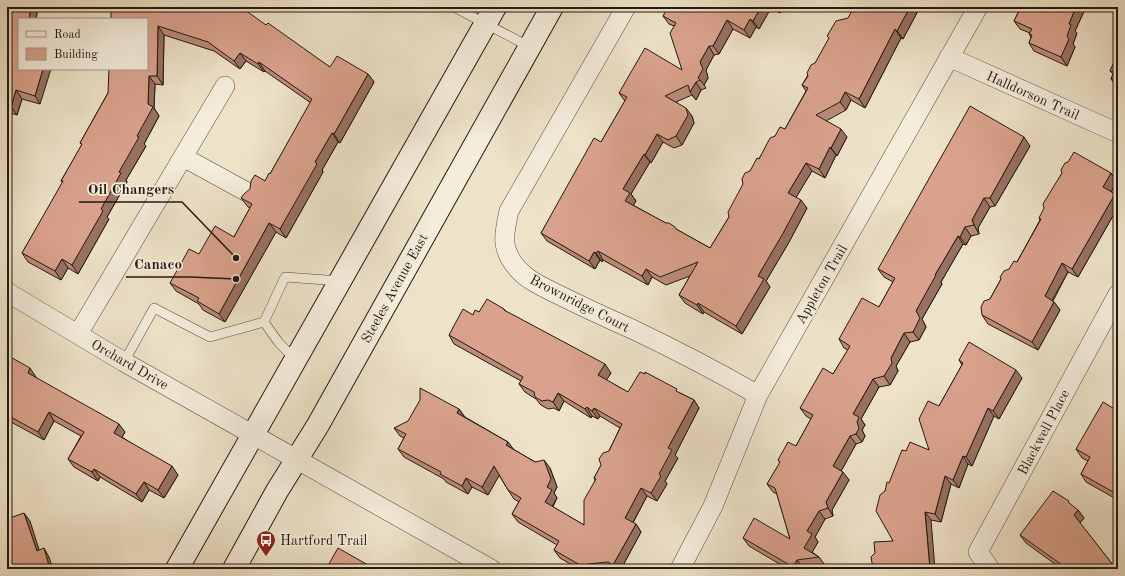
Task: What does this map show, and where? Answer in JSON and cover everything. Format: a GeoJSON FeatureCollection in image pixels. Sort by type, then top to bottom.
{"type":"FeatureCollection","features":[{"type":"Feature","properties":{"kind":"main road","name":"Steeles Avenue East"},"geometry":{"type":"LineString","coordinates":[[234,569],[277,491],[318,424],[552,7]]}},
{"type":"Feature","properties":{"kind":"main road"},"geometry":{"type":"LineString","coordinates":[[177,569],[490,15]]}},
{"type":"Feature","properties":{"kind":"street","name":"Brownridge Court"},"geometry":{"type":"LineString","coordinates":[[626,7],[509,211],[503,235],[507,252],[517,268],[530,280],[588,310],[635,331],[758,395]]}},
{"type":"Feature","properties":{"kind":"street","name":"Appleton Trail"},"geometry":{"type":"LineString","coordinates":[[680,569],[713,506],[758,395],[978,7]]}},
{"type":"Feature","properties":{"kind":"street","name":"Halldorson Trail"},"geometry":{"type":"LineString","coordinates":[[949,57],[1118,133]]}},
{"type":"Feature","properties":{"kind":"street"},"geometry":{"type":"LineString","coordinates":[[78,334],[225,86]]}},
{"type":"Feature","properties":{"kind":"street"},"geometry":{"type":"LineString","coordinates":[[183,157],[247,192]]}},
{"type":"Feature","properties":{"kind":"street","name":"Orchard Drive"},"geometry":{"type":"LineString","coordinates":[[7,292],[124,362],[253,435]]}},
{"type":"Feature","properties":{"kind":"street","name":"Blackwell Place"},"geometry":{"type":"LineString","coordinates":[[990,569],[978,552],[1118,294]]}},
{"type":"Feature","properties":{"kind":"street"},"geometry":{"type":"LineString","coordinates":[[253,435],[491,569]]}},
{"type":"Feature","properties":{"kind":"lane"},"geometry":{"type":"LineString","coordinates":[[454,7],[490,15],[530,48]]}},
{"type":"Feature","properties":{"kind":"lane"},"geometry":{"type":"LineString","coordinates":[[124,362],[154,308],[210,338],[264,322],[285,277],[340,281]]}},
{"type":"Feature","properties":{"kind":"lane"},"geometry":{"type":"LineString","coordinates":[[264,322],[279,343],[296,360]]}},
{"type":"Feature","properties":{"kind":"building"},"geometry":{"type":"Polygon","coordinates":[[[7,7],[31,7],[29,18],[18,18],[18,70],[43,70],[35,96],[16,90],[11,107],[7,105],[7,7]]]}},
{"type":"Feature","properties":{"kind":"building"},"geometry":{"type":"Polygon","coordinates":[[[111,7],[241,7],[266,25],[268,23],[330,67],[337,56],[368,74],[334,134],[332,133],[315,162],[317,164],[280,229],[269,223],[219,314],[197,301],[199,298],[170,283],[189,249],[199,254],[215,226],[234,237],[252,204],[241,198],[250,189],[251,181],[255,175],[265,181],[312,99],[259,62],[258,64],[240,53],[234,61],[208,42],[158,26],[157,76],[149,76],[148,104],[153,107],[137,136],[139,137],[119,172],[121,173],[101,209],[103,211],[72,265],[62,259],[55,271],[22,253],[63,181],[61,181],[82,144],[80,143],[108,93],[109,70],[148,70],[148,18],[111,18],[111,7]]]}},
{"type":"Feature","properties":{"kind":"building"},"geometry":{"type":"Polygon","coordinates":[[[668,7],[688,7],[693,10],[694,7],[761,7],[753,21],[750,19],[744,30],[727,20],[713,46],[709,46],[700,62],[703,69],[698,78],[700,80],[696,82],[690,92],[688,85],[665,96],[686,108],[688,115],[676,136],[668,140],[657,134],[623,189],[630,193],[625,201],[666,223],[669,223],[676,229],[710,248],[729,217],[728,212],[743,184],[742,179],[745,173],[750,171],[757,158],[759,159],[770,138],[775,136],[780,127],[785,129],[808,88],[802,85],[808,76],[807,73],[811,65],[815,63],[829,38],[827,36],[836,21],[848,18],[854,7],[910,7],[897,31],[895,29],[859,99],[845,92],[840,102],[816,115],[841,129],[819,169],[806,163],[788,193],[801,200],[758,276],[764,279],[736,326],[698,303],[697,305],[679,295],[698,262],[660,277],[646,269],[642,276],[598,251],[596,253],[594,252],[589,261],[541,233],[594,138],[601,142],[627,97],[619,93],[645,48],[682,70],[670,33],[676,23],[663,16],[668,7]]]}},
{"type":"Feature","properties":{"kind":"building"},"geometry":{"type":"Polygon","coordinates":[[[1021,7],[1076,7],[1069,24],[1071,25],[1067,36],[1069,39],[1061,57],[1029,43],[1032,35],[1029,34],[1032,29],[1014,21],[1021,7]]]}},
{"type":"Feature","properties":{"kind":"building"},"geometry":{"type":"Polygon","coordinates":[[[1118,53],[1118,82],[1111,79],[1114,72],[1110,71],[1118,53]]]}},
{"type":"Feature","properties":{"kind":"building"},"geometry":{"type":"Polygon","coordinates":[[[970,106],[1024,137],[990,198],[984,198],[972,220],[974,225],[965,227],[935,275],[916,311],[920,318],[913,332],[904,333],[891,358],[892,363],[884,376],[873,379],[853,414],[859,417],[857,422],[859,428],[856,434],[850,436],[833,466],[843,472],[826,502],[828,508],[819,511],[807,531],[812,534],[804,548],[819,557],[797,560],[793,567],[743,538],[754,518],[790,539],[775,488],[767,484],[780,462],[778,460],[788,442],[796,446],[813,415],[800,408],[823,368],[833,374],[850,346],[839,339],[862,298],[879,307],[895,278],[878,269],[970,106]]]}},
{"type":"Feature","properties":{"kind":"building"},"geometry":{"type":"Polygon","coordinates":[[[1074,152],[1111,173],[1103,187],[1115,194],[1072,269],[1062,263],[1045,296],[1054,302],[1032,342],[982,315],[981,307],[984,301],[990,299],[1004,271],[1009,269],[1014,261],[1017,262],[1041,219],[1039,218],[1044,208],[1043,204],[1062,173],[1061,170],[1065,163],[1068,162],[1074,152]]]}},
{"type":"Feature","properties":{"kind":"building"},"geometry":{"type":"Polygon","coordinates":[[[487,299],[504,310],[605,364],[598,375],[628,392],[640,372],[645,374],[645,372],[694,400],[668,448],[672,450],[659,474],[661,476],[651,493],[641,488],[625,518],[636,524],[613,565],[608,562],[588,564],[585,568],[554,550],[559,541],[512,514],[521,498],[508,490],[494,466],[482,487],[466,478],[462,486],[440,474],[441,472],[398,449],[406,434],[394,428],[408,421],[420,400],[420,388],[459,409],[457,413],[508,442],[506,445],[535,462],[544,460],[551,479],[547,487],[552,490],[545,502],[584,525],[584,500],[596,479],[594,478],[601,465],[599,459],[603,453],[609,451],[622,424],[594,408],[592,411],[587,407],[585,409],[558,393],[553,402],[548,400],[542,401],[535,397],[534,392],[519,384],[523,377],[449,335],[463,309],[473,315],[475,310],[479,312],[487,299]]]}},
{"type":"Feature","properties":{"kind":"building"},"geometry":{"type":"Polygon","coordinates":[[[969,342],[1016,370],[993,411],[988,408],[966,457],[963,456],[953,480],[945,476],[935,514],[925,512],[930,569],[873,569],[871,557],[875,553],[874,542],[893,541],[876,511],[880,495],[885,491],[887,482],[889,483],[902,450],[906,451],[910,442],[929,450],[919,419],[928,401],[939,406],[963,363],[959,360],[969,342]]]}},
{"type":"Feature","properties":{"kind":"building"},"geometry":{"type":"Polygon","coordinates":[[[7,355],[30,368],[28,373],[119,424],[114,433],[172,466],[158,490],[144,482],[136,494],[94,469],[92,472],[68,459],[84,432],[49,412],[38,432],[7,415],[7,355]]]}},
{"type":"Feature","properties":{"kind":"building"},"geometry":{"type":"Polygon","coordinates":[[[1103,402],[1118,411],[1118,488],[1115,493],[1081,474],[1090,457],[1076,449],[1103,402]]]}},
{"type":"Feature","properties":{"kind":"building"},"geometry":{"type":"Polygon","coordinates":[[[1053,491],[1069,501],[1068,502],[1078,510],[1074,515],[1113,565],[1118,561],[1118,569],[1057,569],[1062,565],[1020,535],[1053,491]]]}},
{"type":"Feature","properties":{"kind":"building"},"geometry":{"type":"Polygon","coordinates":[[[24,513],[37,551],[44,548],[50,569],[7,569],[7,519],[24,513]]]}},
{"type":"Feature","properties":{"kind":"building"},"geometry":{"type":"Polygon","coordinates":[[[338,548],[375,569],[326,569],[338,548]]]}},
{"type":"Feature","properties":{"kind":"place","name":"Oil Changers"},"geometry":{"type":"Point","coordinates":[236,258]}},
{"type":"Feature","properties":{"kind":"place","name":"Canaco"},"geometry":{"type":"Point","coordinates":[236,279]}},
{"type":"Feature","properties":{"kind":"place","name":"Hartford Trail"},"geometry":{"type":"Point","coordinates":[266,557]}}]}
